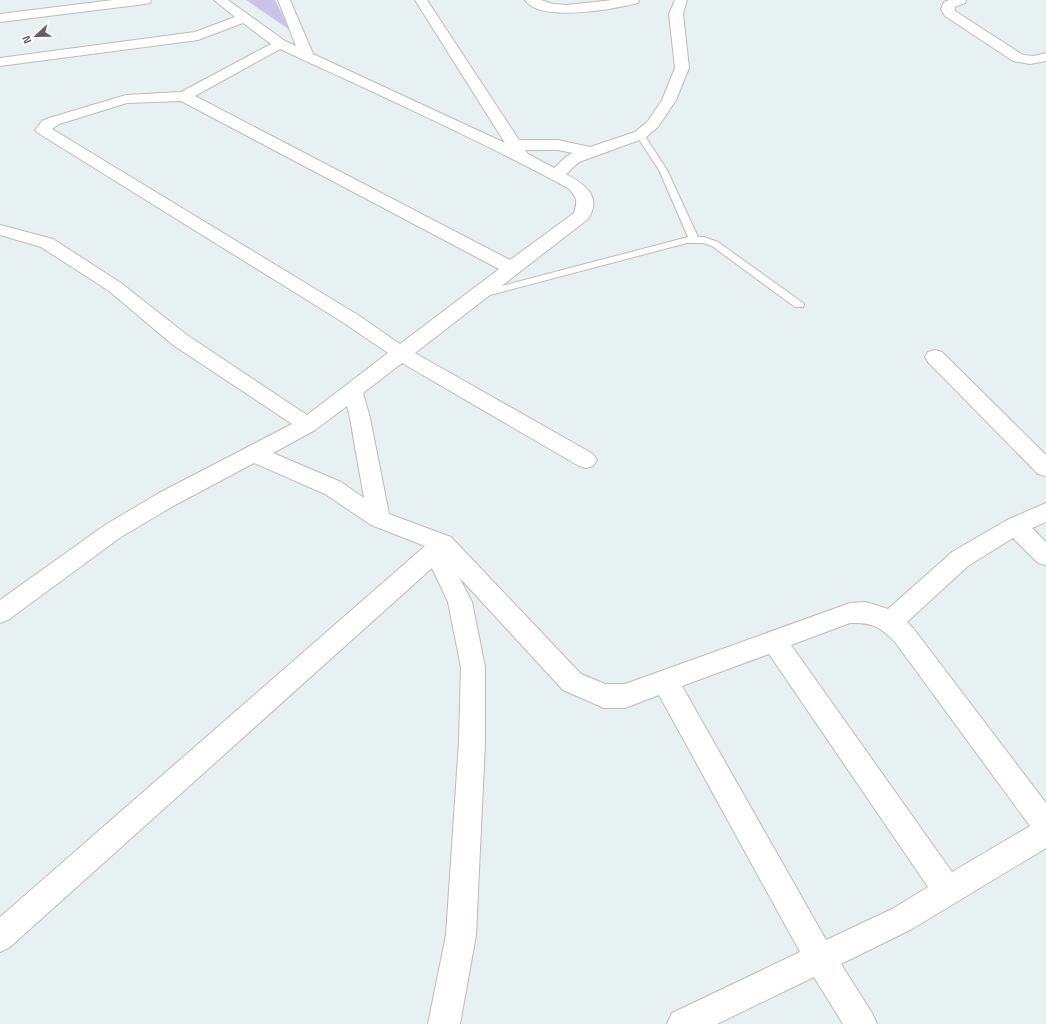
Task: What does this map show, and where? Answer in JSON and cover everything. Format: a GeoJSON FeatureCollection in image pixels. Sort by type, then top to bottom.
{"type":"FeatureCollection","features":[{"type":"Feature","properties":{"kind":"street"},"geometry":{"type":"LineString","coordinates":[[0,18],[145,0]]}},
{"type":"Feature","properties":{"kind":"street"},"geometry":{"type":"LineString","coordinates":[[0,613],[113,531],[167,499],[308,425],[582,215],[586,202],[583,193],[574,185],[518,151],[280,44],[220,0]]}},
{"type":"Feature","properties":{"kind":"street"},"geometry":{"type":"LineString","coordinates":[[284,0],[307,57]]}},
{"type":"Feature","properties":{"kind":"street"},"geometry":{"type":"LineString","coordinates":[[421,0],[518,151]]}},
{"type":"Feature","properties":{"kind":"street"},"geometry":{"type":"LineString","coordinates":[[531,0],[546,6],[566,8],[605,6],[634,0]]}},
{"type":"Feature","properties":{"kind":"street"},"geometry":{"type":"LineString","coordinates":[[556,175],[573,159],[640,135],[653,124],[669,100],[682,68],[676,14],[681,0]]}},
{"type":"Feature","properties":{"kind":"street"},"geometry":{"type":"LineString","coordinates":[[959,0],[949,5],[948,9],[950,13],[1020,60],[1029,62],[1046,57]]}},
{"type":"Feature","properties":{"kind":"street"},"geometry":{"type":"LineString","coordinates":[[0,62],[198,36],[244,18]]}},
{"type":"Feature","properties":{"kind":"street"},"geometry":{"type":"LineString","coordinates":[[280,44],[184,96],[126,99],[54,121],[47,124],[43,130],[351,319],[402,354],[586,460]]}},
{"type":"Feature","properties":{"kind":"street"},"geometry":{"type":"LineString","coordinates":[[184,96],[511,268]]}},
{"type":"Feature","properties":{"kind":"street"},"geometry":{"type":"LineString","coordinates":[[518,151],[558,145],[590,152]]}},
{"type":"Feature","properties":{"kind":"street"},"geometry":{"type":"LineString","coordinates":[[0,230],[48,243],[115,287],[180,340],[308,425]]}},
{"type":"Feature","properties":{"kind":"street"},"geometry":{"type":"LineString","coordinates":[[934,357],[1046,468]]}},
{"type":"Feature","properties":{"kind":"street"},"geometry":{"type":"LineString","coordinates":[[352,392],[360,418],[379,519]]}},
{"type":"Feature","properties":{"kind":"street"},"geometry":{"type":"LineString","coordinates":[[255,454],[333,488],[379,519],[439,548],[572,682],[604,696],[625,696],[850,613],[864,611],[877,614],[890,622],[904,635],[1046,825]]}},
{"type":"Feature","properties":{"kind":"street"},"geometry":{"type":"LineString","coordinates":[[890,622],[960,559],[1015,526],[1046,512]]}},
{"type":"Feature","properties":{"kind":"street"},"geometry":{"type":"LineString","coordinates":[[1015,526],[1046,556]]}},
{"type":"Feature","properties":{"kind":"street"},"geometry":{"type":"LineString","coordinates":[[0,937],[439,548]]}},
{"type":"Feature","properties":{"kind":"street"},"geometry":{"type":"LineString","coordinates":[[439,548],[460,602],[473,667],[472,742],[461,935],[444,1024]]}},
{"type":"Feature","properties":{"kind":"street"},"geometry":{"type":"LineString","coordinates":[[774,642],[948,891]]}},
{"type":"Feature","properties":{"kind":"street"},"geometry":{"type":"LineString","coordinates":[[665,681],[820,958],[861,1024]]}},
{"type":"Feature","properties":{"kind":"street"},"geometry":{"type":"LineString","coordinates":[[683,1024],[902,918],[1046,832]]}},
{"type":"Feature","properties":{"kind":"lane"},"geometry":{"type":"LineString","coordinates":[[640,135],[664,170],[694,239]]}},
{"type":"Feature","properties":{"kind":"lane"},"geometry":{"type":"LineString","coordinates":[[476,296],[694,239],[716,244],[799,305]]}},
{"type":"Feature","properties":{"kind":"shaded area"},"geometry":{"type":"Polygon","coordinates":[[[246,0],[275,0],[290,30],[246,0]]]}}]}
